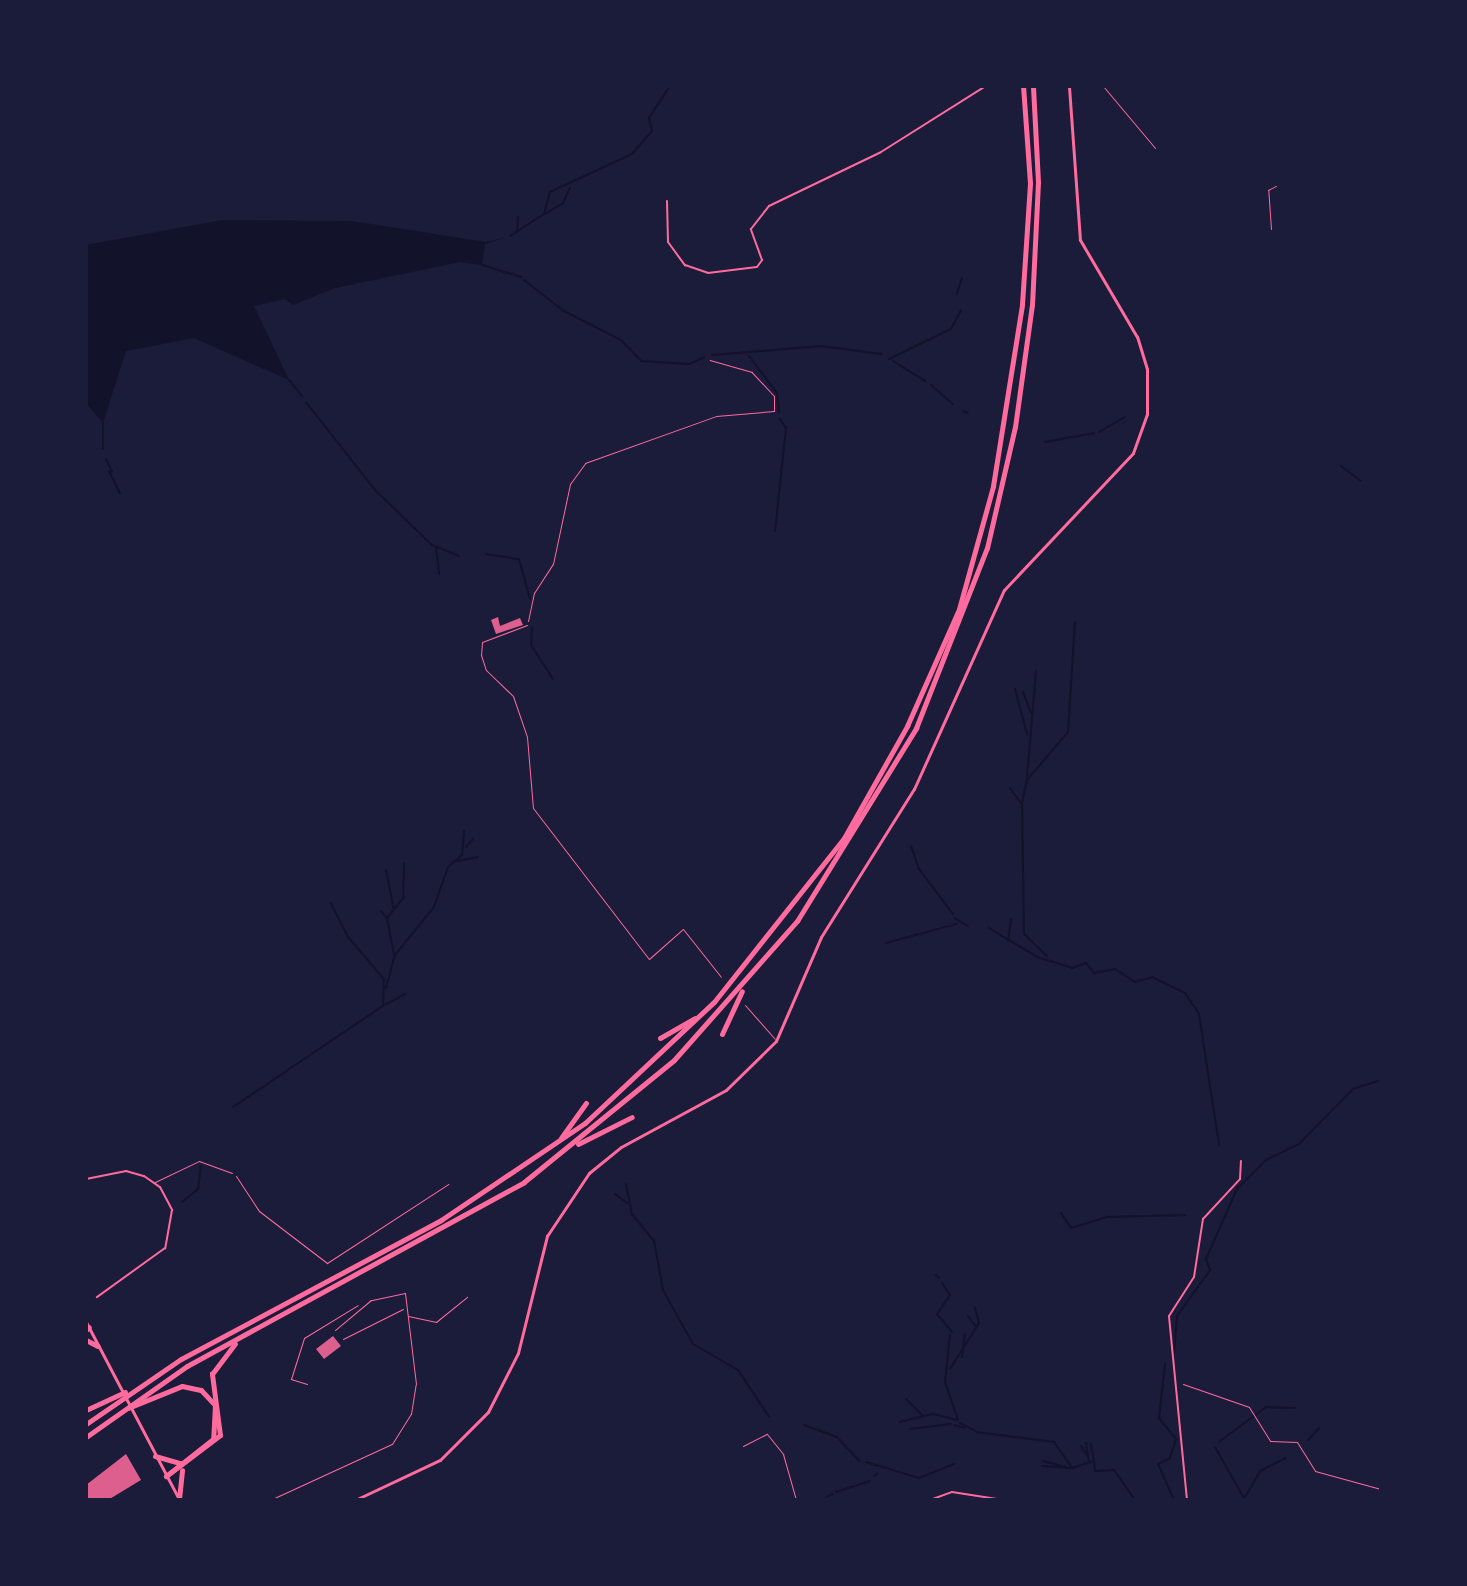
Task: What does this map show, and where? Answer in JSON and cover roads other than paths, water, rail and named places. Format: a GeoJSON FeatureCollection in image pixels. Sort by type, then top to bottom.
{"type":"FeatureCollection","features":[{"type":"Feature","properties":{"kind":"highway"},"geometry":{"type":"LineString","coordinates":[[86,1424],[136,1386],[349,1273],[550,1149],[619,1095],[714,1002],[844,838],[907,726],[959,609],[1016,369],[1030,183],[1023,86]]}},
{"type":"Feature","properties":{"kind":"highway"},"geometry":{"type":"LineString","coordinates":[[86,1437],[134,1402],[252,1332],[456,1224],[573,1145],[674,1060],[749,980],[886,788],[943,671],[987,548],[1015,427],[1032,305],[1038,182],[1033,86]]}},
{"type":"Feature","properties":{"kind":"highway"},"geometry":{"type":"LineString","coordinates":[[722,1034],[749,980]]}},
{"type":"Feature","properties":{"kind":"highway"},"geometry":{"type":"LineString","coordinates":[[660,1038],[714,1002]]}},
{"type":"Feature","properties":{"kind":"highway"},"geometry":{"type":"LineString","coordinates":[[550,1149],[586,1103]]}},
{"type":"Feature","properties":{"kind":"highway"},"geometry":{"type":"LineString","coordinates":[[573,1145],[632,1117]]}},
{"type":"Feature","properties":{"kind":"highway"},"geometry":{"type":"LineString","coordinates":[[166,1476],[220,1435],[215,1362],[252,1332]]}},
{"type":"Feature","properties":{"kind":"highway"},"geometry":{"type":"LineString","coordinates":[[86,1340],[98,1346]]}},
{"type":"Feature","properties":{"kind":"highway"},"geometry":{"type":"LineString","coordinates":[[134,1402],[182,1386],[211,1399],[216,1433],[182,1466],[179,1500]]}},
{"type":"Feature","properties":{"kind":"highway"},"geometry":{"type":"LineString","coordinates":[[86,1410],[119,1397]]}},
{"type":"Feature","properties":{"kind":"highway"},"geometry":{"type":"LineString","coordinates":[[155,1456],[182,1466]]}},
{"type":"Feature","properties":{"kind":"main road"},"geometry":{"type":"LineString","coordinates":[[355,1500],[440,1460],[488,1412],[514,1365],[547,1236],[581,1182],[621,1147],[726,1090],[776,1041],[821,937],[914,789],[1004,590],[1026,559],[1115,479],[1145,425],[1144,355],[1092,270],[1077,229],[1069,86]]}},
{"type":"Feature","properties":{"kind":"main road"},"geometry":{"type":"LineString","coordinates":[[87,1326],[179,1500]]}},
{"type":"Feature","properties":{"kind":"street"},"geometry":{"type":"LineString","coordinates":[[667,201],[668,242],[685,265],[708,273],[757,267],[762,260],[751,229],[769,206],[881,152],[986,86]]}},
{"type":"Feature","properties":{"kind":"street"},"geometry":{"type":"LineString","coordinates":[[1187,1500],[1170,1312],[1194,1277],[1203,1219],[1245,1173],[1241,1161]]}},
{"type":"Feature","properties":{"kind":"street"},"geometry":{"type":"LineString","coordinates":[[86,1179],[126,1171],[155,1182],[172,1210],[165,1248],[97,1297]]}},
{"type":"Feature","properties":{"kind":"street"},"geometry":{"type":"LineString","coordinates":[[930,1500],[952,1492],[1003,1500]]}},
{"type":"Feature","properties":{"kind":"lane"},"geometry":{"type":"LineString","coordinates":[[1103,86],[1155,148]]}},
{"type":"Feature","properties":{"kind":"lane"},"geometry":{"type":"LineString","coordinates":[[527,625],[482,642],[481,655],[486,670],[513,696],[527,737],[533,808],[649,959],[683,929],[721,977]]}},
{"type":"Feature","properties":{"kind":"lane"},"geometry":{"type":"LineString","coordinates":[[745,1005],[776,1041]]}},
{"type":"Feature","properties":{"kind":"lane"},"geometry":{"type":"LineString","coordinates":[[155,1182],[199,1161],[232,1173]]}},
{"type":"Feature","properties":{"kind":"lane"},"geometry":{"type":"LineString","coordinates":[[270,1500],[400,1437],[416,1393],[405,1315],[405,1293],[371,1300],[335,1330]]}},
{"type":"Feature","properties":{"kind":"lane"},"geometry":{"type":"LineString","coordinates":[[405,1315],[436,1322],[467,1297]]}},
{"type":"Feature","properties":{"kind":"lane"},"geometry":{"type":"LineString","coordinates":[[743,1446],[767,1434],[783,1454],[796,1500]]}},
{"type":"Feature","properties":{"kind":"waterway"},"geometry":{"type":"LineString","coordinates":[[510,236],[544,214],[550,192],[632,154],[652,131],[649,118],[670,86]]}},
{"type":"Feature","properties":{"kind":"waterway"},"geometry":{"type":"LineString","coordinates":[[545,214],[563,203],[570,187]]}},
{"type":"Feature","properties":{"kind":"waterway"},"geometry":{"type":"LineString","coordinates":[[517,232],[518,217]]}},
{"type":"Feature","properties":{"kind":"waterway"},"geometry":{"type":"LineString","coordinates":[[482,265],[521,277]]}},
{"type":"Feature","properties":{"kind":"waterway"},"geometry":{"type":"LineString","coordinates":[[957,294],[962,278]]}},
{"type":"Feature","properties":{"kind":"waterway"},"geometry":{"type":"LineString","coordinates":[[524,280],[564,311],[621,340],[641,361],[689,364],[705,357]]}},
{"type":"Feature","properties":{"kind":"waterway"},"geometry":{"type":"LineString","coordinates":[[889,359],[951,329],[961,310]]}},
{"type":"Feature","properties":{"kind":"waterway"},"geometry":{"type":"LineString","coordinates":[[712,355],[821,346],[881,354]]}},
{"type":"Feature","properties":{"kind":"waterway"},"geometry":{"type":"LineString","coordinates":[[749,356],[777,393],[779,412]]}},
{"type":"Feature","properties":{"kind":"waterway"},"geometry":{"type":"LineString","coordinates":[[893,361],[925,381]]}},
{"type":"Feature","properties":{"kind":"waterway"},"geometry":{"type":"LineString","coordinates":[[289,380],[302,396]]}},
{"type":"Feature","properties":{"kind":"waterway"},"geometry":{"type":"LineString","coordinates":[[931,385],[953,404]]}},
{"type":"Feature","properties":{"kind":"waterway"},"geometry":{"type":"LineString","coordinates":[[306,402],[375,490],[432,545],[459,556]]}},
{"type":"Feature","properties":{"kind":"waterway"},"geometry":{"type":"LineString","coordinates":[[963,411],[968,413]]}},
{"type":"Feature","properties":{"kind":"waterway"},"geometry":{"type":"LineString","coordinates":[[1099,432],[1125,417]]}},
{"type":"Feature","properties":{"kind":"waterway"},"geometry":{"type":"LineString","coordinates":[[775,531],[786,428],[780,419]]}},
{"type":"Feature","properties":{"kind":"waterway"},"geometry":{"type":"LineString","coordinates":[[103,423],[103,449]]}},
{"type":"Feature","properties":{"kind":"waterway"},"geometry":{"type":"LineString","coordinates":[[1045,442],[1094,433]]}},
{"type":"Feature","properties":{"kind":"waterway"},"geometry":{"type":"LineString","coordinates":[[106,459],[112,472]]}},
{"type":"Feature","properties":{"kind":"waterway"},"geometry":{"type":"LineString","coordinates":[[1341,466],[1361,481]]}},
{"type":"Feature","properties":{"kind":"waterway"},"geometry":{"type":"LineString","coordinates":[[109,471],[120,494]]}},
{"type":"Feature","properties":{"kind":"waterway"},"geometry":{"type":"LineString","coordinates":[[436,548],[439,574]]}},
{"type":"Feature","properties":{"kind":"waterway"},"geometry":{"type":"LineString","coordinates":[[486,554],[519,559],[530,599]]}},
{"type":"Feature","properties":{"kind":"waterway"},"geometry":{"type":"LineString","coordinates":[[1047,956],[1024,934],[1022,803],[1027,780],[1068,732],[1075,622]]}},
{"type":"Feature","properties":{"kind":"waterway"},"geometry":{"type":"LineString","coordinates":[[532,627],[531,645],[553,679]]}},
{"type":"Feature","properties":{"kind":"waterway"},"geometry":{"type":"LineString","coordinates":[[1027,778],[1036,670]]}},
{"type":"Feature","properties":{"kind":"waterway"},"geometry":{"type":"LineString","coordinates":[[1015,689],[1027,734]]}},
{"type":"Feature","properties":{"kind":"waterway"},"geometry":{"type":"LineString","coordinates":[[1023,692],[1031,713]]}},
{"type":"Feature","properties":{"kind":"waterway"},"geometry":{"type":"LineString","coordinates":[[1010,788],[1021,803]]}},
{"type":"Feature","properties":{"kind":"waterway"},"geometry":{"type":"LineString","coordinates":[[386,988],[395,955],[434,907],[448,867],[462,855],[464,831]]}},
{"type":"Feature","properties":{"kind":"waterway"},"geometry":{"type":"LineString","coordinates":[[466,847],[473,839]]}},
{"type":"Feature","properties":{"kind":"waterway"},"geometry":{"type":"LineString","coordinates":[[911,846],[919,869],[953,914]]}},
{"type":"Feature","properties":{"kind":"waterway"},"geometry":{"type":"LineString","coordinates":[[456,861],[478,857]]}},
{"type":"Feature","properties":{"kind":"waterway"},"geometry":{"type":"LineString","coordinates":[[394,954],[387,918],[403,898],[404,863]]}},
{"type":"Feature","properties":{"kind":"waterway"},"geometry":{"type":"LineString","coordinates":[[386,870],[393,907]]}},
{"type":"Feature","properties":{"kind":"waterway"},"geometry":{"type":"LineString","coordinates":[[233,1107],[383,1006],[384,979],[348,937],[331,903]]}},
{"type":"Feature","properties":{"kind":"waterway"},"geometry":{"type":"LineString","coordinates":[[381,911],[387,918]]}},
{"type":"Feature","properties":{"kind":"waterway"},"geometry":{"type":"LineString","coordinates":[[954,918],[968,926]]}},
{"type":"Feature","properties":{"kind":"waterway"},"geometry":{"type":"LineString","coordinates":[[1008,941],[1011,919]]}},
{"type":"Feature","properties":{"kind":"waterway"},"geometry":{"type":"LineString","coordinates":[[886,943],[956,924]]}},
{"type":"Feature","properties":{"kind":"waterway"},"geometry":{"type":"LineString","coordinates":[[989,928],[1037,957],[1072,968],[1086,963],[1094,973],[1115,969],[1135,982],[1152,977],[1185,993],[1199,1014],[1219,1145]]}},
{"type":"Feature","properties":{"kind":"waterway"},"geometry":{"type":"LineString","coordinates":[[385,1005],[405,994]]}},
{"type":"Feature","properties":{"kind":"waterway"},"geometry":{"type":"LineString","coordinates":[[1174,1352],[1177,1316],[1210,1270],[1206,1259],[1237,1189],[1266,1160],[1299,1144],[1353,1089],[1381,1080]]}},
{"type":"Feature","properties":{"kind":"waterway"},"geometry":{"type":"LineString","coordinates":[[182,1202],[198,1189],[201,1166]]}},
{"type":"Feature","properties":{"kind":"waterway"},"geometry":{"type":"LineString","coordinates":[[626,1184],[632,1214],[654,1241],[663,1290],[693,1344],[738,1370],[769,1417]]}},
{"type":"Feature","properties":{"kind":"waterway"},"geometry":{"type":"LineString","coordinates":[[615,1194],[627,1203]]}},
{"type":"Feature","properties":{"kind":"waterway"},"geometry":{"type":"LineString","coordinates":[[1061,1213],[1071,1228],[1108,1217],[1185,1215]]}},
{"type":"Feature","properties":{"kind":"waterway"},"geometry":{"type":"LineString","coordinates":[[936,1275],[939,1278]]}},
{"type":"Feature","properties":{"kind":"waterway"},"geometry":{"type":"LineString","coordinates":[[942,1283],[950,1295],[937,1314],[952,1332]]}},
{"type":"Feature","properties":{"kind":"waterway"},"geometry":{"type":"LineString","coordinates":[[950,1369],[979,1323],[975,1308]]}},
{"type":"Feature","properties":{"kind":"waterway"},"geometry":{"type":"LineString","coordinates":[[968,1316],[976,1327]]}},
{"type":"Feature","properties":{"kind":"waterway"},"geometry":{"type":"LineString","coordinates":[[962,1357],[965,1334]]}},
{"type":"Feature","properties":{"kind":"waterway"},"geometry":{"type":"LineString","coordinates":[[950,1335],[945,1382],[958,1420]]}},
{"type":"Feature","properties":{"kind":"waterway"},"geometry":{"type":"LineString","coordinates":[[1165,1364],[1159,1418],[1176,1439],[1170,1458],[1158,1464],[1174,1500]]}},
{"type":"Feature","properties":{"kind":"waterway"},"geometry":{"type":"LineString","coordinates":[[906,1399],[922,1415]]}},
{"type":"Feature","properties":{"kind":"waterway"},"geometry":{"type":"LineString","coordinates":[[1219,1442],[1266,1407],[1296,1408]]}},
{"type":"Feature","properties":{"kind":"waterway"},"geometry":{"type":"LineString","coordinates":[[900,1422],[933,1414],[957,1420]]}},
{"type":"Feature","properties":{"kind":"waterway"},"geometry":{"type":"LineString","coordinates":[[960,1423],[976,1431]]}},
{"type":"Feature","properties":{"kind":"waterway"},"geometry":{"type":"LineString","coordinates":[[910,1429],[951,1424]]}},
{"type":"Feature","properties":{"kind":"waterway"},"geometry":{"type":"LineString","coordinates":[[804,1425],[837,1437],[859,1461]]}},
{"type":"Feature","properties":{"kind":"waterway"},"geometry":{"type":"LineString","coordinates":[[954,1425],[965,1428]]}},
{"type":"Feature","properties":{"kind":"waterway"},"geometry":{"type":"LineString","coordinates":[[1308,1440],[1319,1428]]}},
{"type":"Feature","properties":{"kind":"waterway"},"geometry":{"type":"LineString","coordinates":[[976,1432],[1054,1442],[1072,1468],[1094,1461],[1095,1471],[1114,1470],[1135,1500]]}},
{"type":"Feature","properties":{"kind":"waterway"},"geometry":{"type":"LineString","coordinates":[[1086,1443],[1089,1461]]}},
{"type":"Feature","properties":{"kind":"waterway"},"geometry":{"type":"LineString","coordinates":[[1091,1444],[1094,1461]]}},
{"type":"Feature","properties":{"kind":"waterway"},"geometry":{"type":"LineString","coordinates":[[1081,1446],[1087,1455]]}},
{"type":"Feature","properties":{"kind":"waterway"},"geometry":{"type":"LineString","coordinates":[[1215,1447],[1245,1500]]}},
{"type":"Feature","properties":{"kind":"waterway"},"geometry":{"type":"LineString","coordinates":[[1244,1499],[1260,1471],[1286,1458]]}},
{"type":"Feature","properties":{"kind":"waterway"},"geometry":{"type":"LineString","coordinates":[[1043,1461],[1070,1468]]}},
{"type":"Feature","properties":{"kind":"waterway"},"geometry":{"type":"LineString","coordinates":[[866,1462],[919,1478],[954,1464]]}},
{"type":"Feature","properties":{"kind":"waterway"},"geometry":{"type":"LineString","coordinates":[[1042,1466],[1072,1468]]}},
{"type":"Feature","properties":{"kind":"waterway"},"geometry":{"type":"LineString","coordinates":[[836,1492],[869,1481]]}},
{"type":"Feature","properties":{"kind":"waterway"},"geometry":{"type":"LineString","coordinates":[[822,1500],[832,1494]]}}]}
